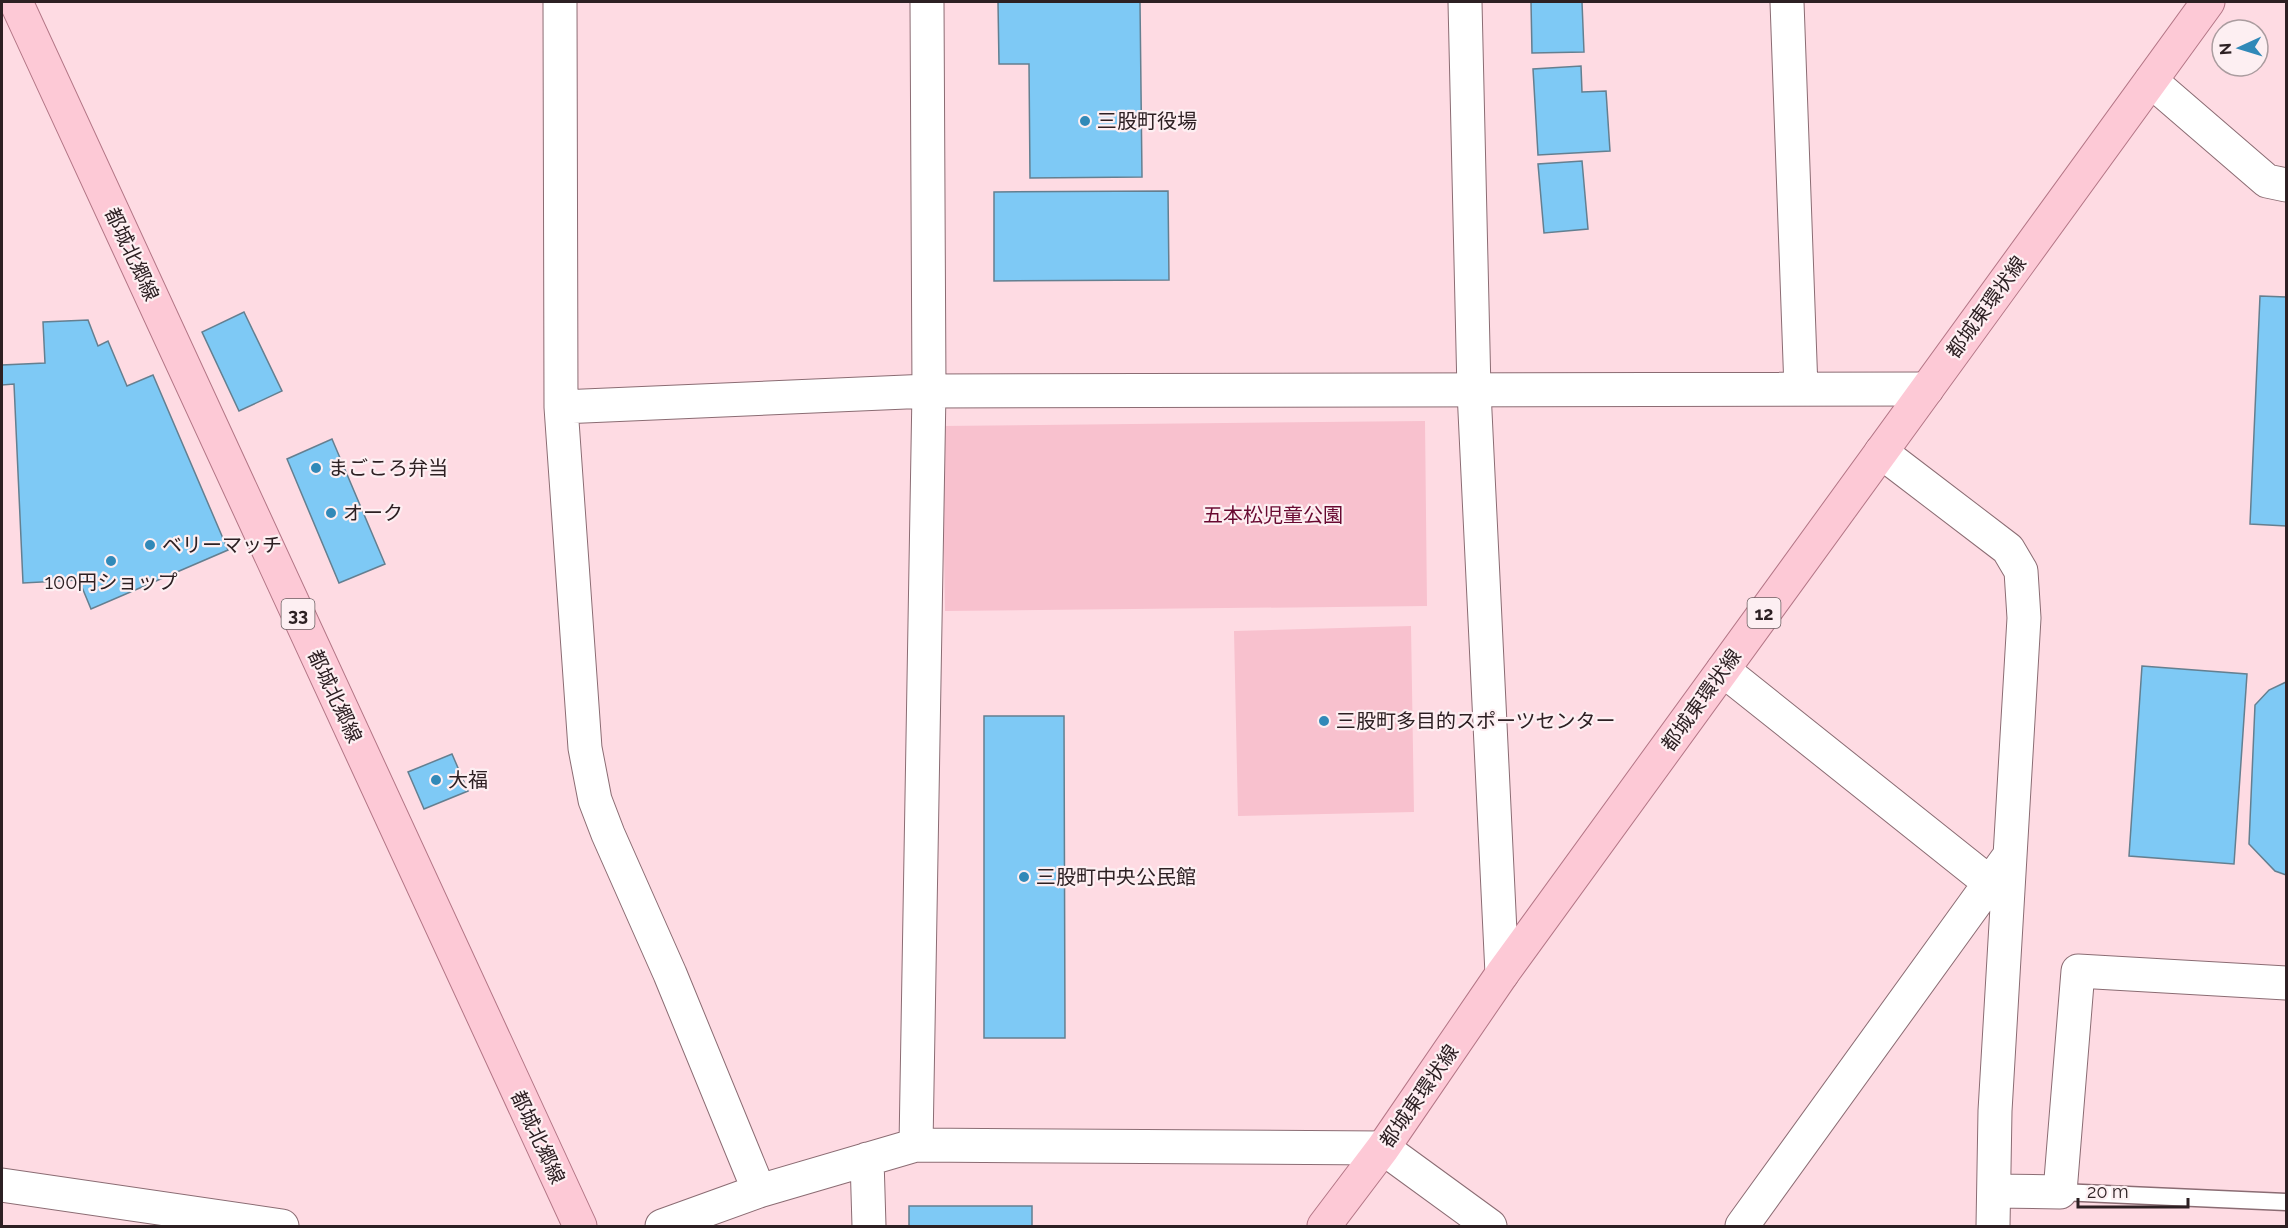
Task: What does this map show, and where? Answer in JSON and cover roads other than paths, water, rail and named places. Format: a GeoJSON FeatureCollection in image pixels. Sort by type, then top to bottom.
{"type":"FeatureCollection","features":[{"type":"Feature","properties":{"kind":"main road","name":"都城北郷線"},"geometry":{"type":"LineString","coordinates":[[16,2],[580,1227]]}},
{"type":"Feature","properties":{"kind":"main road","name":"都城東環状線"},"geometry":{"type":"LineString","coordinates":[[1324,1227],[1383,1148],[1502,974],[2208,2]]}},
{"type":"Feature","properties":{"kind":"street"},"geometry":{"type":"LineString","coordinates":[[560,2],[561,407],[585,748],[595,800],[759,1191]]}},
{"type":"Feature","properties":{"kind":"street"},"geometry":{"type":"LineString","coordinates":[[916,1145],[929,391],[927,2]]}},
{"type":"Feature","properties":{"kind":"street"},"geometry":{"type":"LineString","coordinates":[[1465,2],[1474,390],[1502,974]]}},
{"type":"Feature","properties":{"kind":"street"},"geometry":{"type":"LineString","coordinates":[[1786,2],[1801,389]]}},
{"type":"Feature","properties":{"kind":"street"},"geometry":{"type":"LineString","coordinates":[[2151,81],[2267,181],[2286,185]]}},
{"type":"Feature","properties":{"kind":"street"},"geometry":{"type":"LineString","coordinates":[[561,407],[929,391],[1927,389]]}},
{"type":"Feature","properties":{"kind":"street"},"geometry":{"type":"LineString","coordinates":[[1881,452],[2008,549],[2021,571],[2024,618],[1995,1111],[1993,1227]]}},
{"type":"Feature","properties":{"kind":"street"},"geometry":{"type":"LineString","coordinates":[[1723,670],[1990,883]]}},
{"type":"Feature","properties":{"kind":"street"},"geometry":{"type":"LineString","coordinates":[[1742,1227],[2010,855]]}},
{"type":"Feature","properties":{"kind":"street"},"geometry":{"type":"LineString","coordinates":[[1994,1191],[2060,1192],[2078,971],[2286,983]]}},
{"type":"Feature","properties":{"kind":"street"},"geometry":{"type":"LineString","coordinates":[[662,1227],[759,1191],[916,1145],[1383,1148],[1490,1227]]}},
{"type":"Feature","properties":{"kind":"street"},"geometry":{"type":"LineString","coordinates":[[867,1159],[869,1227]]}},
{"type":"Feature","properties":{"kind":"street"},"geometry":{"type":"LineString","coordinates":[[2,1185],[282,1227]]}},
{"type":"Feature","properties":{"kind":"lane"},"geometry":{"type":"LineString","coordinates":[[2060,1192],[2286,1202]]}},
{"type":"Feature","properties":{"kind":"place","name":"三股町役場"},"geometry":{"type":"Point","coordinates":[1085,121]}},
{"type":"Feature","properties":{"kind":"place","name":"まごころ弁当"},"geometry":{"type":"Point","coordinates":[316,468]}},
{"type":"Feature","properties":{"kind":"place","name":"オーク"},"geometry":{"type":"Point","coordinates":[331,513]}},
{"type":"Feature","properties":{"kind":"place","name":"ベリーマッチ"},"geometry":{"type":"Point","coordinates":[150,545]}},
{"type":"Feature","properties":{"kind":"place","name":"100円ショップ"},"geometry":{"type":"Point","coordinates":[111,561]}},
{"type":"Feature","properties":{"kind":"place","name":"三股町多目的スポーツセンター"},"geometry":{"type":"Point","coordinates":[1324,721]}},
{"type":"Feature","properties":{"kind":"place","name":"大福"},"geometry":{"type":"Point","coordinates":[436,780]}},
{"type":"Feature","properties":{"kind":"place","name":"三股町中央公民館"},"geometry":{"type":"Point","coordinates":[1024,877]}},
{"type":"Feature","properties":{"kind":"park label","name":"五本松児童公園"},"geometry":{"type":"Point","coordinates":[1273,515]}}]}
